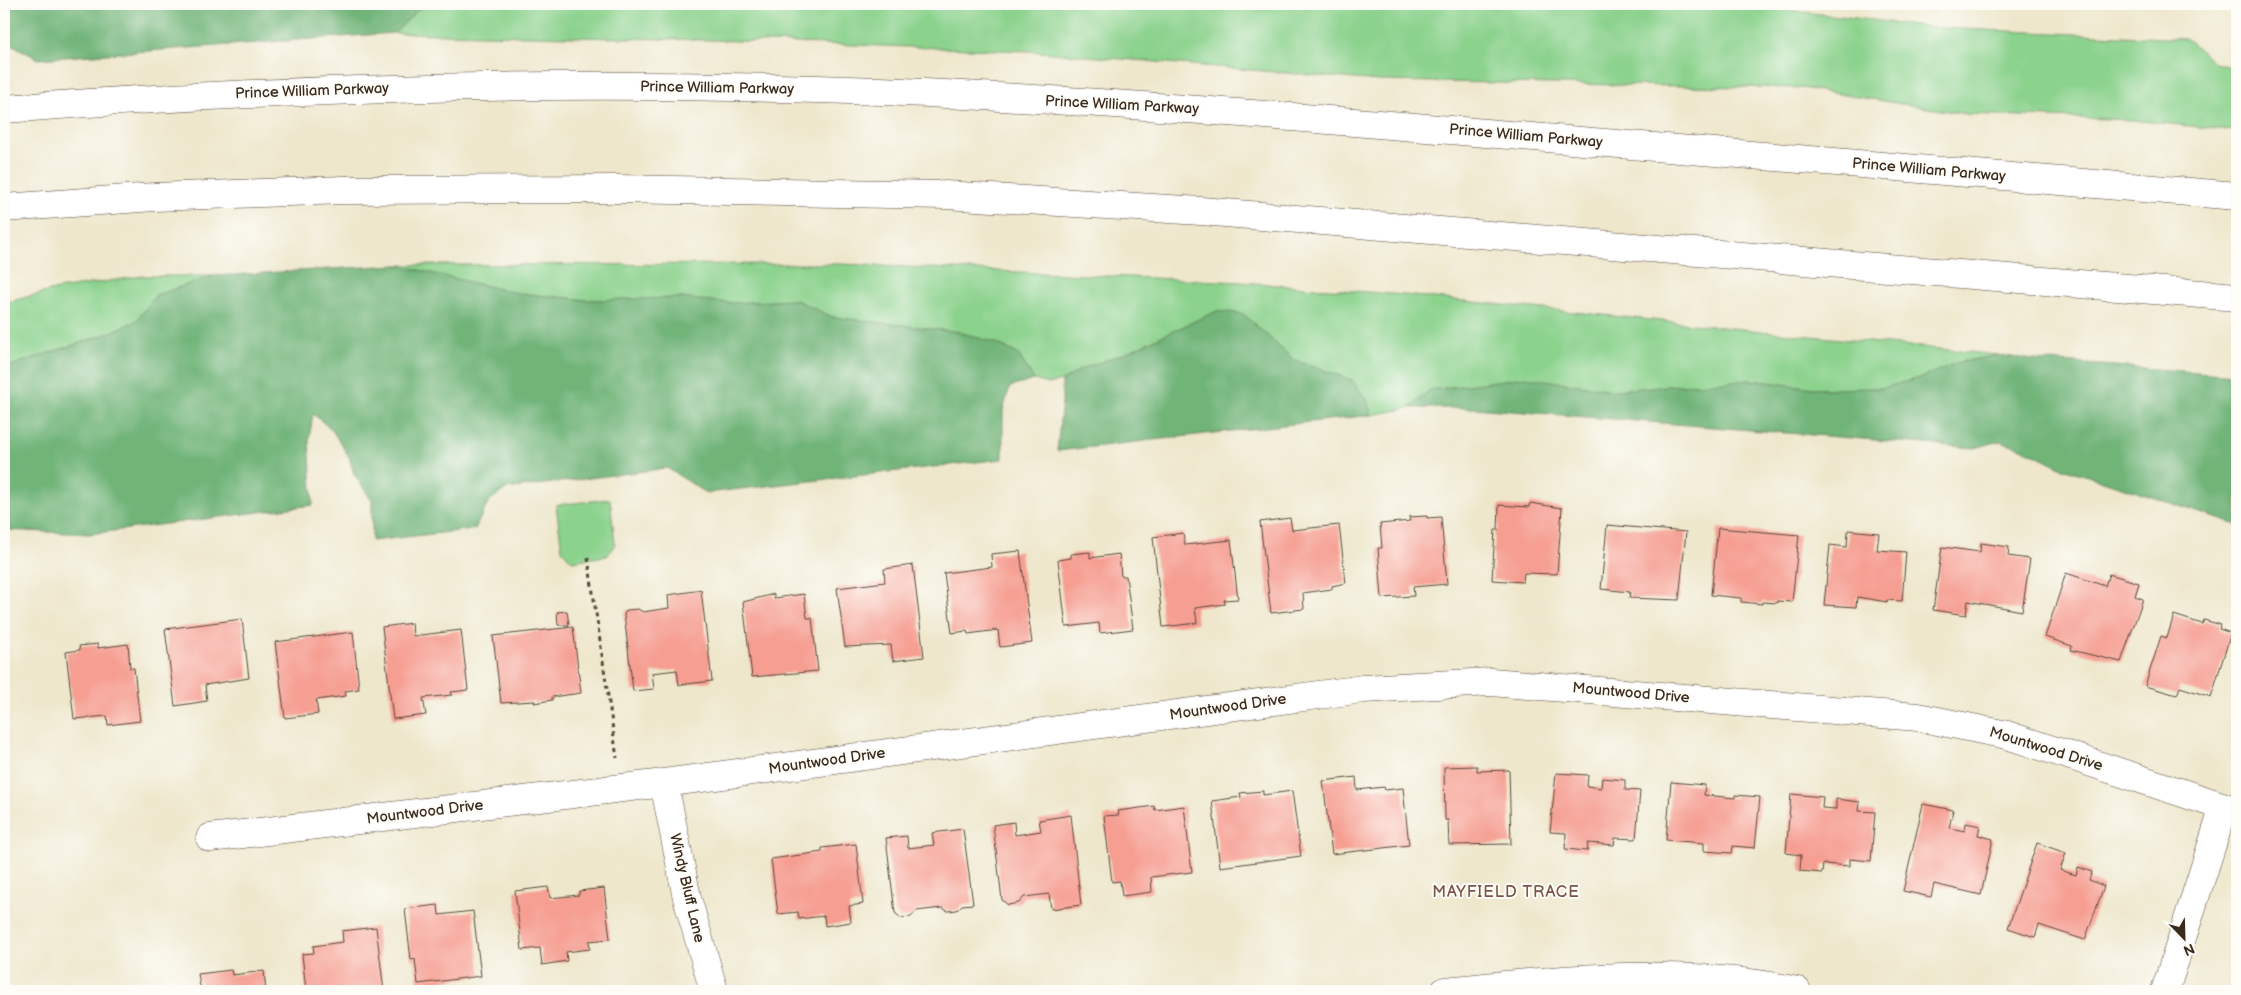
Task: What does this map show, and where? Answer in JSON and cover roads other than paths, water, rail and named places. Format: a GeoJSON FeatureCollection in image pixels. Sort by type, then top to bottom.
{"type":"FeatureCollection","features":[{"type":"Feature","properties":{"kind":"main road","name":"Prince William Parkway"},"geometry":{"type":"LineString","coordinates":[[4,109],[159,97],[360,89],[611,86],[878,91],[1157,106],[2237,196]]}},
{"type":"Feature","properties":{"kind":"main road"},"geometry":{"type":"LineString","coordinates":[[4,208],[154,197],[344,190],[618,189],[945,195],[1201,211],[2237,297]]}},
{"type":"Feature","properties":{"kind":"main road","name":"Mountwood Drive"},"geometry":{"type":"LineString","coordinates":[[210,838],[664,784],[1363,689],[1492,682],[1918,717],[2007,734],[2231,809]]}},
{"type":"Feature","properties":{"kind":"main road","name":"Windy Bluff Lane"},"geometry":{"type":"LineString","coordinates":[[664,784],[687,898],[714,991]]}},
{"type":"Feature","properties":{"kind":"main road"},"geometry":{"type":"LineString","coordinates":[[2165,991],[2231,809]]}},
{"type":"Feature","properties":{"kind":"main road"},"geometry":{"type":"LineString","coordinates":[[1445,991],[1603,978],[1684,977],[1754,982],[1796,991]]}},
{"type":"Feature","properties":{"kind":"district","name":"MAYFIELD TRACE"},"geometry":{"type":"Point","coordinates":[1506,892]}}]}
